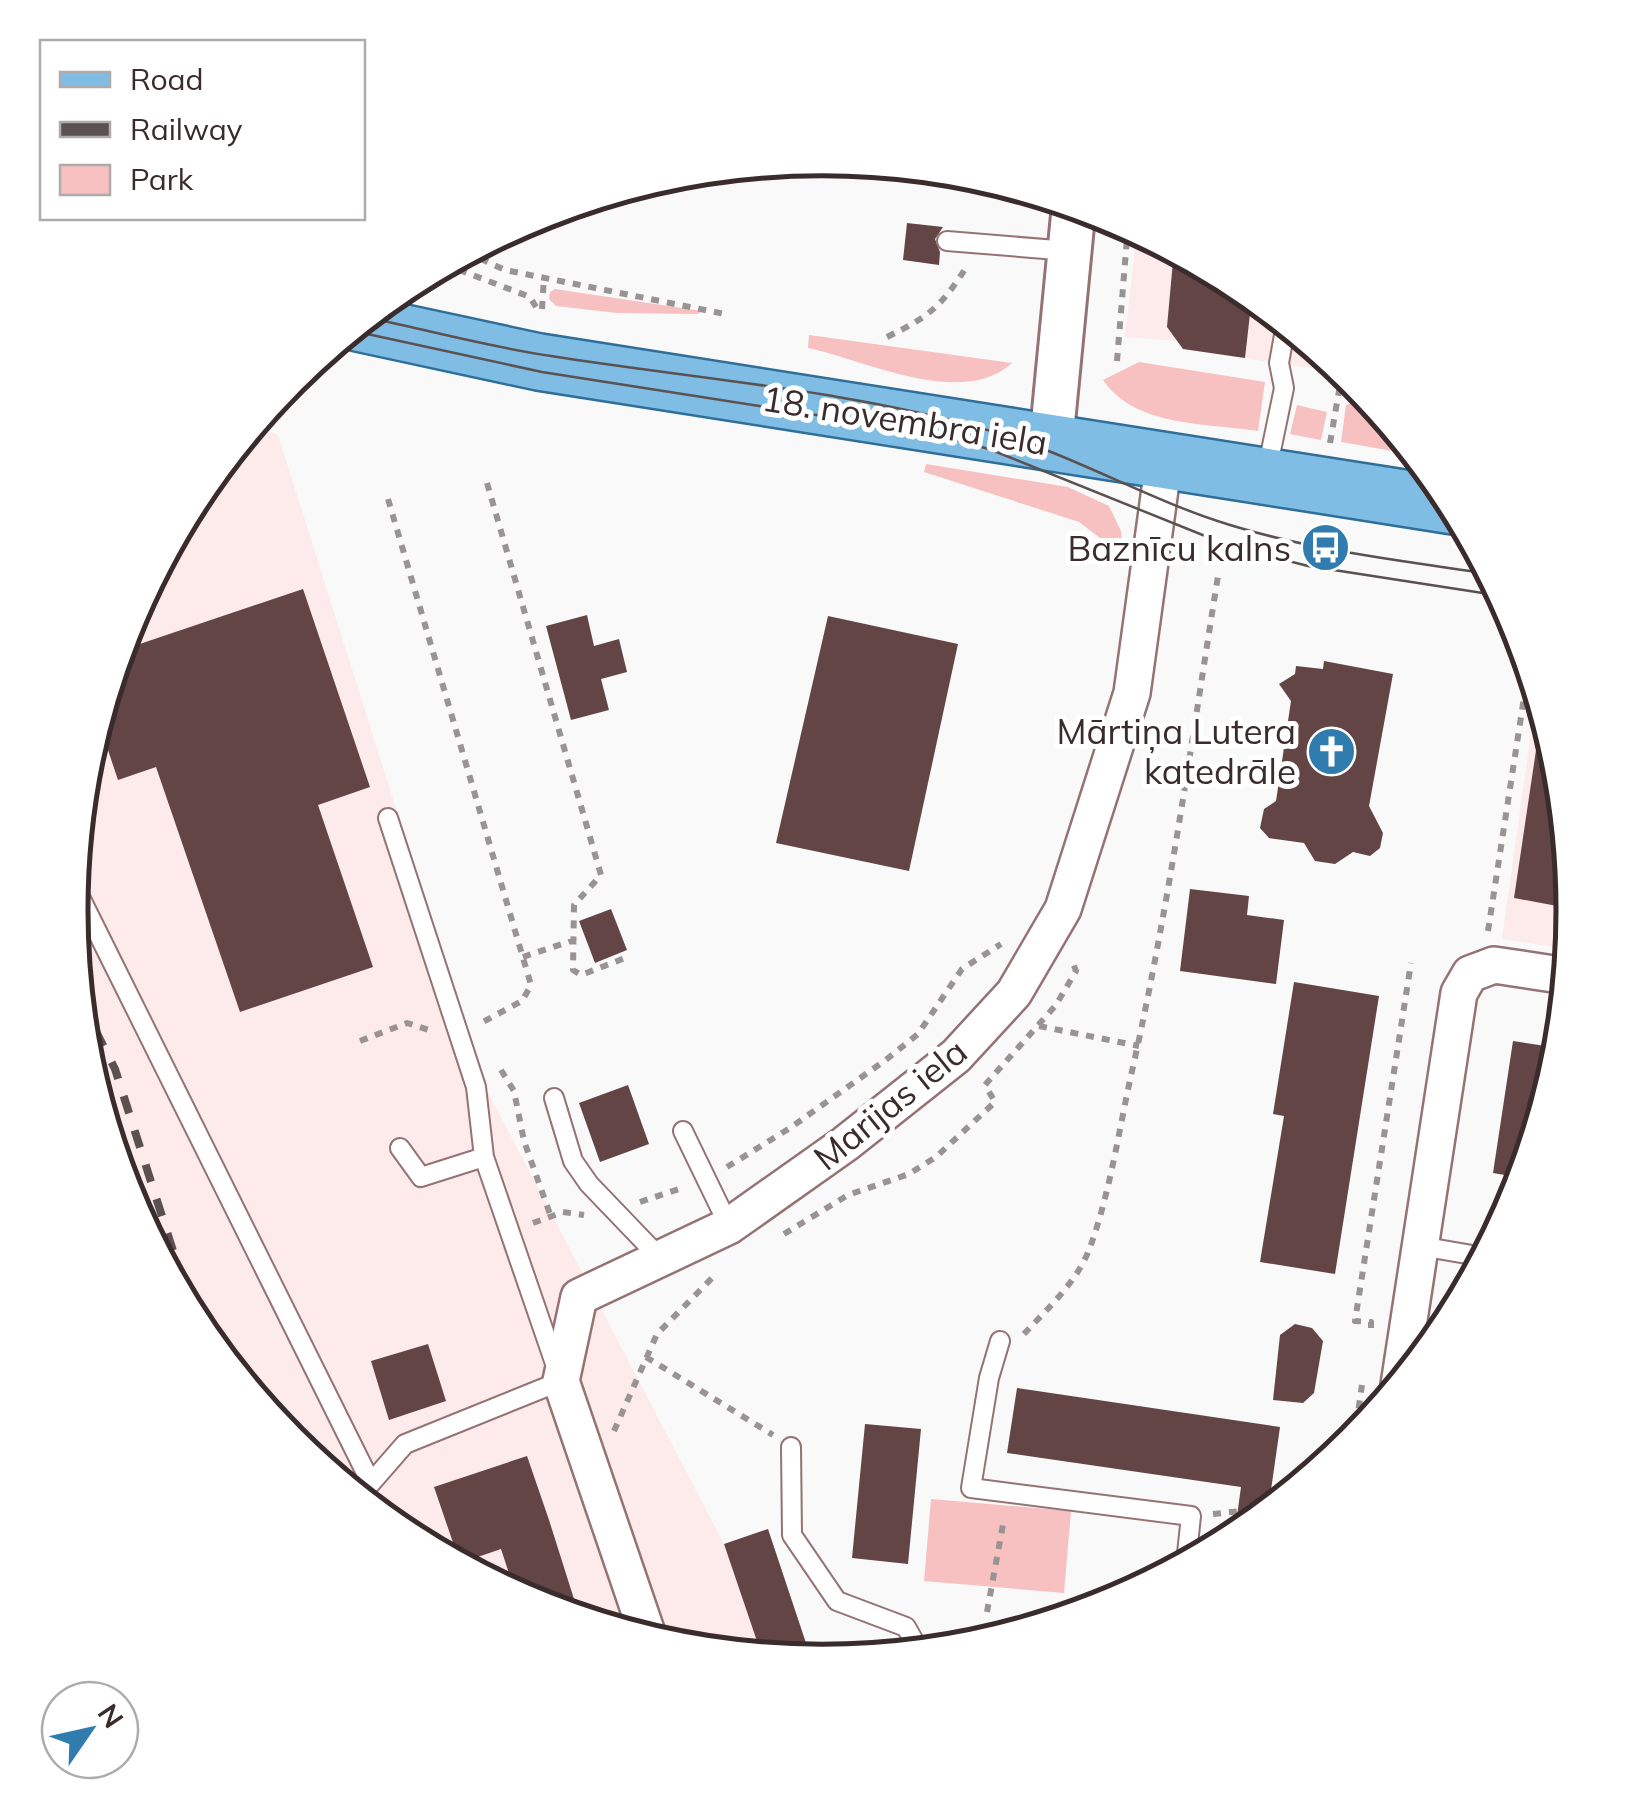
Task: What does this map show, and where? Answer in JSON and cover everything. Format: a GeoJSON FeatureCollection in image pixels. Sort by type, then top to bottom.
{"type":"FeatureCollection","features":[{"type":"Feature","properties":{"kind":"main road","name":"18. novembra iela"},"geometry":{"type":"LineString","coordinates":[[376,327],[539,362],[1432,503]]}},
{"type":"Feature","properties":{"kind":"street"},"geometry":{"type":"LineString","coordinates":[[1051,443],[1073,221]]}},
{"type":"Feature","properties":{"kind":"street","name":"Marijas iela"},"geometry":{"type":"LineString","coordinates":[[561,1381],[579,1297],[729,1226],[845,1144],[956,1056],[1014,994],[1063,909],[1132,693],[1164,460]]}},
{"type":"Feature","properties":{"kind":"street"},"geometry":{"type":"LineString","coordinates":[[1403,1358],[1458,993],[1476,971],[1494,965],[1552,974]]}},
{"type":"Feature","properties":{"kind":"street"},"geometry":{"type":"LineString","coordinates":[[561,1381],[643,1622]]}},
{"type":"Feature","properties":{"kind":"lane"},"geometry":{"type":"LineString","coordinates":[[948,241],[1070,251]]}},
{"type":"Feature","properties":{"kind":"lane"},"geometry":{"type":"LineString","coordinates":[[1266,476],[1284,388],[1278,363],[1283,340]]}},
{"type":"Feature","properties":{"kind":"lane"},"geometry":{"type":"LineString","coordinates":[[366,1485],[404,1444],[561,1381],[484,1157],[466,1027],[388,818]]}},
{"type":"Feature","properties":{"kind":"lane"},"geometry":{"type":"LineString","coordinates":[[88,915],[371,1483]]}},
{"type":"Feature","properties":{"kind":"lane"},"geometry":{"type":"LineString","coordinates":[[554,1098],[573,1160],[660,1258]]}},
{"type":"Feature","properties":{"kind":"lane"},"geometry":{"type":"LineString","coordinates":[[683,1132],[729,1226]]}},
{"type":"Feature","properties":{"kind":"lane"},"geometry":{"type":"LineString","coordinates":[[400,1148],[421,1177],[484,1157]]}},
{"type":"Feature","properties":{"kind":"lane"},"geometry":{"type":"LineString","coordinates":[[1420,1246],[1469,1254]]}},
{"type":"Feature","properties":{"kind":"lane"},"geometry":{"type":"LineString","coordinates":[[1000,1340],[971,1488],[1191,1516],[1188,1546]]}},
{"type":"Feature","properties":{"kind":"lane"},"geometry":{"type":"LineString","coordinates":[[791,1447],[792,1535],[837,1601],[906,1626],[913,1638]]}},
{"type":"Feature","properties":{"kind":"path"},"geometry":{"type":"LineString","coordinates":[[1117,360],[1127,243]]}},
{"type":"Feature","properties":{"kind":"path"},"geometry":{"type":"LineString","coordinates":[[887,336],[924,318],[947,298],[981,244]]}},
{"type":"Feature","properties":{"kind":"path"},"geometry":{"type":"LineString","coordinates":[[482,260],[505,270],[726,314]]}},
{"type":"Feature","properties":{"kind":"path"},"geometry":{"type":"LineString","coordinates":[[462,271],[530,296],[539,308],[544,277]]}},
{"type":"Feature","properties":{"kind":"path"},"geometry":{"type":"LineString","coordinates":[[1330,445],[1339,390]]}},
{"type":"Feature","properties":{"kind":"path"},"geometry":{"type":"LineString","coordinates":[[488,483],[601,875],[574,905],[573,970],[581,975],[625,958]]}},
{"type":"Feature","properties":{"kind":"path"},"geometry":{"type":"LineString","coordinates":[[360,1040],[407,1023],[441,1034],[466,1027],[522,1001],[531,985],[388,499]]}},
{"type":"Feature","properties":{"kind":"path"},"geometry":{"type":"LineString","coordinates":[[1000,1340],[1017,1342],[1064,1290],[1088,1253],[1138,1046],[1218,576]]}},
{"type":"Feature","properties":{"kind":"path"},"geometry":{"type":"LineString","coordinates":[[1476,971],[1523,697]]}},
{"type":"Feature","properties":{"kind":"path"},"geometry":{"type":"LineString","coordinates":[[508,1231],[564,1212],[588,1215],[614,1210],[707,1179],[790,1128],[918,1034],[962,968],[1013,934]]}},
{"type":"Feature","properties":{"kind":"path"},"geometry":{"type":"LineString","coordinates":[[523,958],[574,940]]}},
{"type":"Feature","properties":{"kind":"path"},"geometry":{"type":"LineString","coordinates":[[1368,1342],[1372,1322],[1356,1321],[1410,963]]}},
{"type":"Feature","properties":{"kind":"path"},"geometry":{"type":"LineString","coordinates":[[1038,1026],[1138,1046]]}},
{"type":"Feature","properties":{"kind":"path"},"geometry":{"type":"LineString","coordinates":[[466,1027],[514,1091],[524,1140],[551,1216]]}},
{"type":"Feature","properties":{"kind":"path"},"geometry":{"type":"LineString","coordinates":[[776,1238],[848,1195],[907,1178],[936,1157],[996,1102],[985,1085]]}},
{"type":"Feature","properties":{"kind":"path"},"geometry":{"type":"LineString","coordinates":[[588,1462],[609,1444],[657,1334],[701,1286],[724,1268]]}},
{"type":"Feature","properties":{"kind":"path"},"geometry":{"type":"LineString","coordinates":[[646,1357],[791,1447]]}},
{"type":"Feature","properties":{"kind":"path"},"geometry":{"type":"LineString","coordinates":[[1359,1410],[1363,1381]]}},
{"type":"Feature","properties":{"kind":"path"},"geometry":{"type":"LineString","coordinates":[[988,1612],[1008,1493]]}},
{"type":"Feature","properties":{"kind":"shaded area"},"geometry":{"type":"Polygon","coordinates":[[[1135,247],[1229,300],[1317,369],[1183,349],[1177,341],[1125,337],[1135,247]]]}},
{"type":"Feature","properties":{"kind":"shaded area"},"geometry":{"type":"Polygon","coordinates":[[[267,430],[278,435],[482,1081],[724,1544],[757,1641],[678,1630],[586,1605],[454,1546],[338,1462],[270,1394],[211,1318],[163,1235],[143,1191],[113,1100],[94,1006],[88,910],[94,814],[113,720],[143,629],[163,585],[211,502],[267,430]]]}},
{"type":"Feature","properties":{"kind":"shaded area"},"geometry":{"type":"Polygon","coordinates":[[[1532,728],[1554,862],[1554,947],[1502,939],[1532,728]]]}},
{"type":"Feature","properties":{"kind":"green space"},"geometry":{"type":"Polygon","coordinates":[[[555,289],[702,311],[617,313],[556,306],[549,299],[555,289]]]}},
{"type":"Feature","properties":{"kind":"green space"},"geometry":{"type":"Polygon","coordinates":[[[809,335],[1012,363],[991,376],[967,382],[941,382],[808,348],[809,335]]]}},
{"type":"Feature","properties":{"kind":"green space"},"geometry":{"type":"Polygon","coordinates":[[[1139,362],[1265,382],[1258,431],[1173,420],[1133,407],[1103,380],[1139,362]]]}},
{"type":"Feature","properties":{"kind":"green space"},"geometry":{"type":"Polygon","coordinates":[[[1352,403],[1394,451],[1341,442],[1346,405],[1352,403]]]}},
{"type":"Feature","properties":{"kind":"green space"},"geometry":{"type":"Polygon","coordinates":[[[1297,405],[1327,412],[1321,440],[1290,434],[1297,405]]]}},
{"type":"Feature","properties":{"kind":"green space"},"geometry":{"type":"Polygon","coordinates":[[[926,464],[1068,487],[1109,506],[1121,531],[1123,550],[1117,551],[1079,522],[924,472],[926,464]]]}},
{"type":"Feature","properties":{"kind":"green space"},"geometry":{"type":"Polygon","coordinates":[[[931,1499],[1071,1511],[1064,1593],[924,1581],[931,1499]]]}},
{"type":"Feature","properties":{"kind":"building"},"geometry":{"type":"Polygon","coordinates":[[[907,223],[943,227],[935,239],[939,265],[903,260],[907,223]]]}},
{"type":"Feature","properties":{"kind":"building"},"geometry":{"type":"Polygon","coordinates":[[[1173,266],[1250,315],[1245,358],[1183,349],[1167,327],[1173,266]]]}},
{"type":"Feature","properties":{"kind":"building"},"geometry":{"type":"Polygon","coordinates":[[[303,589],[370,787],[318,805],[373,967],[240,1012],[156,767],[118,780],[107,746],[137,645],[303,589]]]}},
{"type":"Feature","properties":{"kind":"building"},"geometry":{"type":"Polygon","coordinates":[[[587,615],[594,646],[619,639],[627,672],[601,679],[609,710],[571,720],[546,626],[587,615]]]}},
{"type":"Feature","properties":{"kind":"building"},"geometry":{"type":"Polygon","coordinates":[[[828,616],[958,644],[909,871],[776,843],[828,616]]]}},
{"type":"Feature","properties":{"kind":"building","name":"Mārtiņa Lutera katedrāle"},"geometry":{"type":"Polygon","coordinates":[[[1324,661],[1393,674],[1369,806],[1383,833],[1380,848],[1370,856],[1353,852],[1335,864],[1315,861],[1304,843],[1269,838],[1260,828],[1264,809],[1276,801],[1291,701],[1279,684],[1295,674],[1296,666],[1323,669],[1324,661]]]}},
{"type":"Feature","properties":{"kind":"building"},"geometry":{"type":"Polygon","coordinates":[[[1536,747],[1549,814],[1556,906],[1514,898],[1536,747]]]}},
{"type":"Feature","properties":{"kind":"building"},"geometry":{"type":"Polygon","coordinates":[[[1190,889],[1249,896],[1247,915],[1284,920],[1276,984],[1180,971],[1190,889]]]}},
{"type":"Feature","properties":{"kind":"building"},"geometry":{"type":"Polygon","coordinates":[[[611,909],[627,950],[595,963],[579,921],[611,909]]]}},
{"type":"Feature","properties":{"kind":"building"},"geometry":{"type":"Polygon","coordinates":[[[1294,982],[1379,996],[1335,1274],[1260,1262],[1284,1116],[1273,1114],[1294,982]]]}},
{"type":"Feature","properties":{"kind":"building"},"geometry":{"type":"Polygon","coordinates":[[[1513,1041],[1542,1045],[1506,1175],[1493,1173],[1513,1041]]]}},
{"type":"Feature","properties":{"kind":"building"},"geometry":{"type":"Polygon","coordinates":[[[628,1085],[649,1144],[600,1162],[579,1103],[628,1085]]]}},
{"type":"Feature","properties":{"kind":"building"},"geometry":{"type":"Polygon","coordinates":[[[1295,1324],[1312,1328],[1323,1341],[1314,1393],[1303,1403],[1273,1400],[1280,1335],[1295,1324]]]}},
{"type":"Feature","properties":{"kind":"building"},"geometry":{"type":"Polygon","coordinates":[[[428,1344],[446,1401],[389,1420],[371,1361],[428,1344]]]}},
{"type":"Feature","properties":{"kind":"building"},"geometry":{"type":"Polygon","coordinates":[[[1017,1388],[1280,1427],[1271,1490],[1237,1514],[1241,1487],[1007,1453],[1017,1388]]]}},
{"type":"Feature","properties":{"kind":"building"},"geometry":{"type":"Polygon","coordinates":[[[865,1424],[921,1429],[908,1564],[852,1558],[865,1424]]]}},
{"type":"Feature","properties":{"kind":"building"},"geometry":{"type":"Polygon","coordinates":[[[527,1456],[575,1601],[509,1573],[501,1549],[476,1557],[454,1546],[434,1487],[527,1456]]]}},
{"type":"Feature","properties":{"kind":"building"},"geometry":{"type":"Polygon","coordinates":[[[768,1529],[806,1643],[757,1641],[724,1544],[768,1529]]]}},
{"type":"Feature","properties":{"kind":"tram line"},"geometry":{"type":"LineString","coordinates":[[384,321],[528,352],[828,395],[938,417],[1052,452],[1230,525],[1294,542],[1473,571]]}},
{"type":"Feature","properties":{"kind":"tram line"},"geometry":{"type":"LineString","coordinates":[[368,334],[542,372],[925,432],[989,449],[1230,546],[1308,566],[1484,593]]}},
{"type":"Feature","properties":{"kind":"railway"},"geometry":{"type":"LineString","coordinates":[[100,1038],[115,1069],[175,1257]]}},
{"type":"Feature","properties":{"kind":"place","name":"Baznīcu kalns"},"geometry":{"type":"Point","coordinates":[1326,548]}},
{"type":"Feature","properties":{"kind":"place","name":"Mārtiņa Lutera katedrāle"},"geometry":{"type":"Point","coordinates":[1331,751]}}]}
